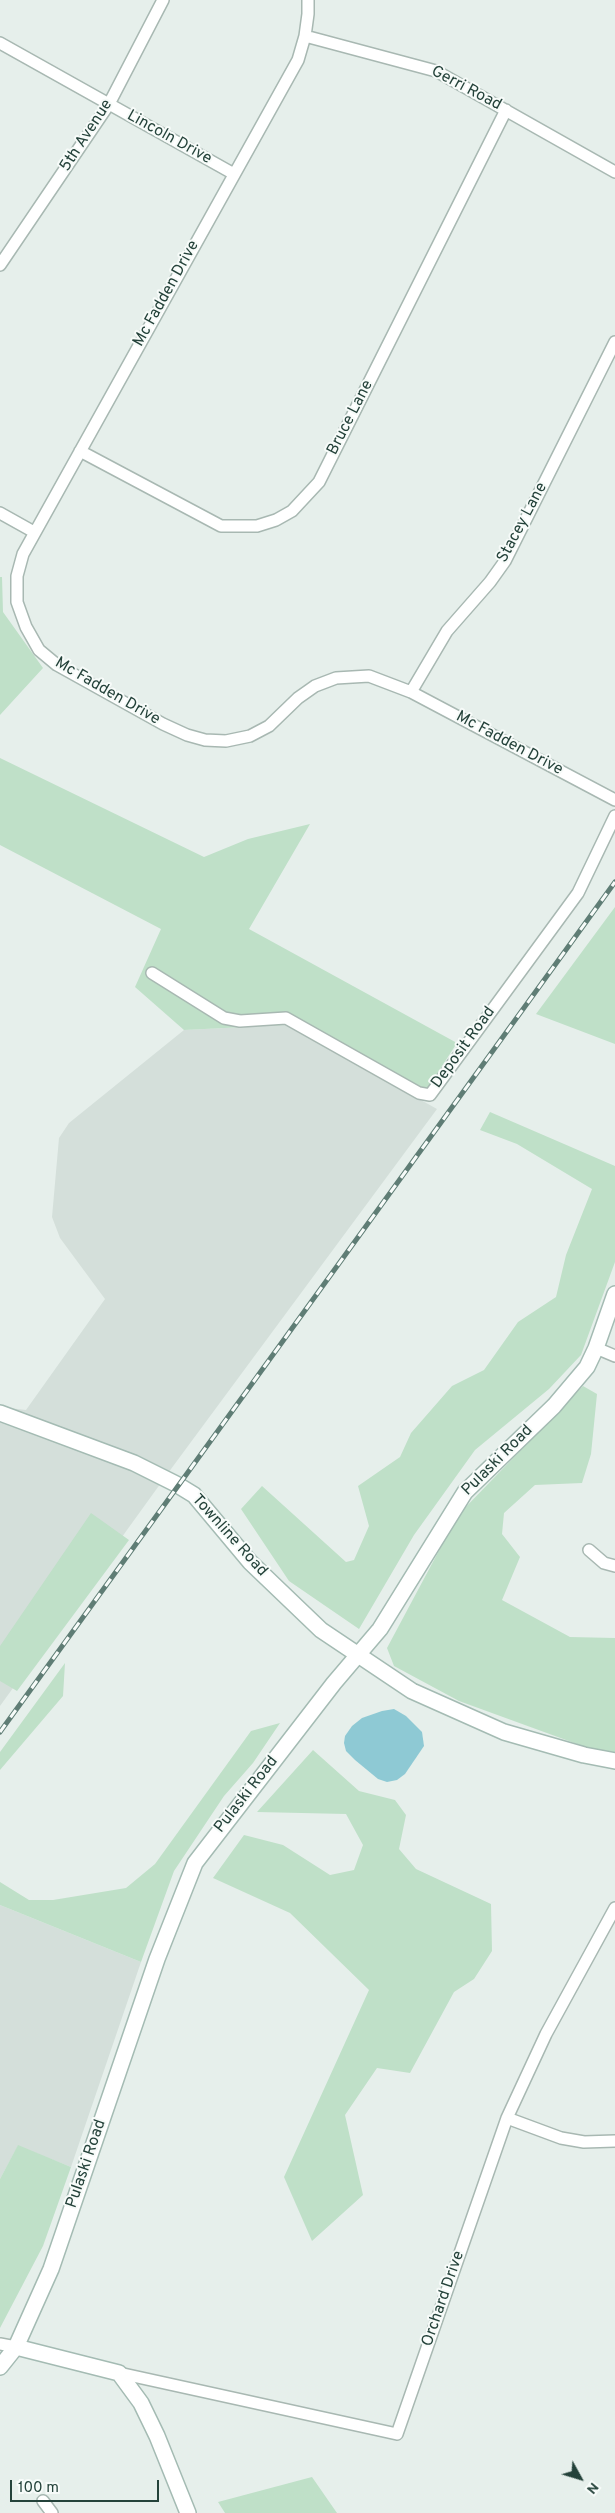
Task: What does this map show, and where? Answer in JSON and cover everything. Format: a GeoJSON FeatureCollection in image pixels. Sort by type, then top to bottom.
{"type":"FeatureCollection","features":[{"type":"Feature","properties":{"kind":"main road","name":"Pulaski Road"},"geometry":{"type":"LineString","coordinates":[[0,2367],[16,2347],[51,2269],[157,1959],[195,1862],[358,1654],[380,1629],[465,1492],[554,1406],[587,1367],[596,1348],[615,1294]]}},
{"type":"Feature","properties":{"kind":"main road","name":"Townline Road"},"geometry":{"type":"LineString","coordinates":[[0,1413],[134,1463],[176,1484],[194,1496],[250,1562],[321,1630],[412,1691],[504,1732],[584,1756],[615,1762]]}},
{"type":"Feature","properties":{"kind":"main road"},"geometry":{"type":"LineString","coordinates":[[16,2347],[119,2373],[141,2403],[188,2513]]}},
{"type":"Feature","properties":{"kind":"street","name":"5th Avenue"},"geometry":{"type":"LineString","coordinates":[[0,265],[108,104],[163,0]]}},
{"type":"Feature","properties":{"kind":"street","name":"Mc Fadden Drive"},"geometry":{"type":"LineString","coordinates":[[308,0],[305,36],[298,60],[23,554],[17,576],[17,602],[26,627],[40,650],[57,665],[81,680],[187,735],[205,740],[226,741],[250,736],[269,726],[298,698],[315,686],[336,678],[369,676],[412,692],[615,800]]}},
{"type":"Feature","properties":{"kind":"street","name":"Gerri Road"},"geometry":{"type":"LineString","coordinates":[[305,36],[436,71],[615,172]]}},
{"type":"Feature","properties":{"kind":"street","name":"Lincoln Drive"},"geometry":{"type":"LineString","coordinates":[[0,44],[234,174]]}},
{"type":"Feature","properties":{"kind":"street","name":"Bruce Lane"},"geometry":{"type":"LineString","coordinates":[[80,451],[220,526],[256,526],[276,520],[292,511],[319,482],[506,110]]}},
{"type":"Feature","properties":{"kind":"street","name":"Stacey Lane"},"geometry":{"type":"LineString","coordinates":[[412,692],[448,630],[490,582],[504,561],[615,342]]}},
{"type":"Feature","properties":{"kind":"street"},"geometry":{"type":"LineString","coordinates":[[0,513],[34,532]]}},
{"type":"Feature","properties":{"kind":"street","name":"Deposit Road"},"geometry":{"type":"LineString","coordinates":[[152,973],[224,1018],[240,1021],[286,1018],[419,1093],[430,1095],[578,893],[615,816]]}},
{"type":"Feature","properties":{"kind":"street"},"geometry":{"type":"LineString","coordinates":[[596,1348],[615,1356]]}},
{"type":"Feature","properties":{"kind":"street"},"geometry":{"type":"LineString","coordinates":[[589,1550],[604,1563],[615,1566]]}},
{"type":"Feature","properties":{"kind":"street","name":"Orchard Drive"},"geometry":{"type":"LineString","coordinates":[[119,2373],[397,2434],[507,2118],[546,2034],[615,1908]]}},
{"type":"Feature","properties":{"kind":"street"},"geometry":{"type":"LineString","coordinates":[[507,2118],[561,2138],[584,2142],[615,2141]]}},
{"type":"Feature","properties":{"kind":"street"},"geometry":{"type":"LineString","coordinates":[[0,2344],[16,2347]]}},
{"type":"Feature","properties":{"kind":"street"},"geometry":{"type":"LineString","coordinates":[[44,2501],[52,2513]]}},
{"type":"Feature","properties":{"kind":"shaded area"},"geometry":{"type":"Polygon","coordinates":[[[286,1025],[437,1109],[171,1469],[0,1706],[0,1407],[26,1410],[105,1299],[60,1238],[52,1217],[59,1138],[69,1123],[184,1030],[286,1025]]]}},
{"type":"Feature","properties":{"kind":"shaded area"},"geometry":{"type":"Polygon","coordinates":[[[0,1905],[141,1962],[71,2167],[18,2146],[0,2179],[0,1905]]]}},
{"type":"Feature","properties":{"kind":"green space"},"geometry":{"type":"Polygon","coordinates":[[[0,577],[2,577],[3,612],[43,668],[0,715],[0,577]]]}},
{"type":"Feature","properties":{"kind":"green space"},"geometry":{"type":"Polygon","coordinates":[[[0,758],[204,857],[248,839],[310,824],[249,929],[457,1043],[420,1100],[286,1025],[184,1030],[135,987],[161,929],[0,845],[0,758]]]}},
{"type":"Feature","properties":{"kind":"green space"},"geometry":{"type":"Polygon","coordinates":[[[615,907],[615,1044],[536,1014],[615,907]]]}},
{"type":"Feature","properties":{"kind":"green space"},"geometry":{"type":"Polygon","coordinates":[[[490,1112],[615,1166],[615,1262],[581,1355],[549,1389],[475,1450],[414,1535],[359,1629],[289,1581],[241,1509],[262,1486],[346,1562],[354,1560],[369,1526],[358,1486],[400,1457],[411,1433],[452,1386],[484,1370],[518,1322],[556,1297],[566,1255],[592,1189],[517,1144],[480,1130],[490,1112]]]}},
{"type":"Feature","properties":{"kind":"green space"},"geometry":{"type":"Polygon","coordinates":[[[583,1386],[597,1394],[591,1454],[582,1483],[535,1485],[504,1513],[502,1534],[520,1557],[502,1600],[570,1637],[615,1638],[615,1754],[588,1748],[459,1701],[394,1666],[387,1648],[458,1515],[583,1386]]]}},
{"type":"Feature","properties":{"kind":"green space"},"geometry":{"type":"Polygon","coordinates":[[[91,1513],[129,1540],[17,1691],[0,1681],[0,1646],[91,1513]]]}},
{"type":"Feature","properties":{"kind":"green space"},"geometry":{"type":"Polygon","coordinates":[[[65,1663],[63,1696],[0,1770],[0,1752],[65,1663]]]}},
{"type":"Feature","properties":{"kind":"green space"},"geometry":{"type":"Polygon","coordinates":[[[280,1723],[253,1763],[224,1796],[174,1871],[141,1962],[0,1905],[0,1882],[29,1900],[53,1900],[126,1888],[155,1864],[251,1731],[280,1723]]]}},
{"type":"Feature","properties":{"kind":"green space"},"geometry":{"type":"Polygon","coordinates":[[[313,1750],[359,1791],[395,1800],[406,1815],[399,1849],[416,1869],[491,1904],[492,1951],[474,1979],[454,1992],[410,2073],[377,2068],[345,2115],[363,2195],[312,2241],[284,2177],[369,1990],[290,1913],[213,1878],[244,1835],[283,1845],[330,1875],[354,1870],[363,1845],[346,1814],[257,1812],[313,1750]]]}},
{"type":"Feature","properties":{"kind":"green space"},"geometry":{"type":"Polygon","coordinates":[[[18,2145],[71,2167],[43,2246],[0,2328],[0,2179],[18,2145]]]}},
{"type":"Feature","properties":{"kind":"green space"},"geometry":{"type":"Polygon","coordinates":[[[312,2477],[337,2513],[225,2513],[218,2502],[312,2477]]]}},
{"type":"Feature","properties":{"kind":"water"},"geometry":{"type":"Polygon","coordinates":[[[394,1709],[406,1716],[422,1732],[424,1746],[405,1774],[397,1780],[387,1782],[378,1779],[355,1760],[346,1751],[344,1743],[345,1736],[352,1726],[362,1718],[394,1709]]]}},
{"type":"Feature","properties":{"kind":"railway"},"geometry":{"type":"LineString","coordinates":[[0,1732],[615,882]]}}]}
